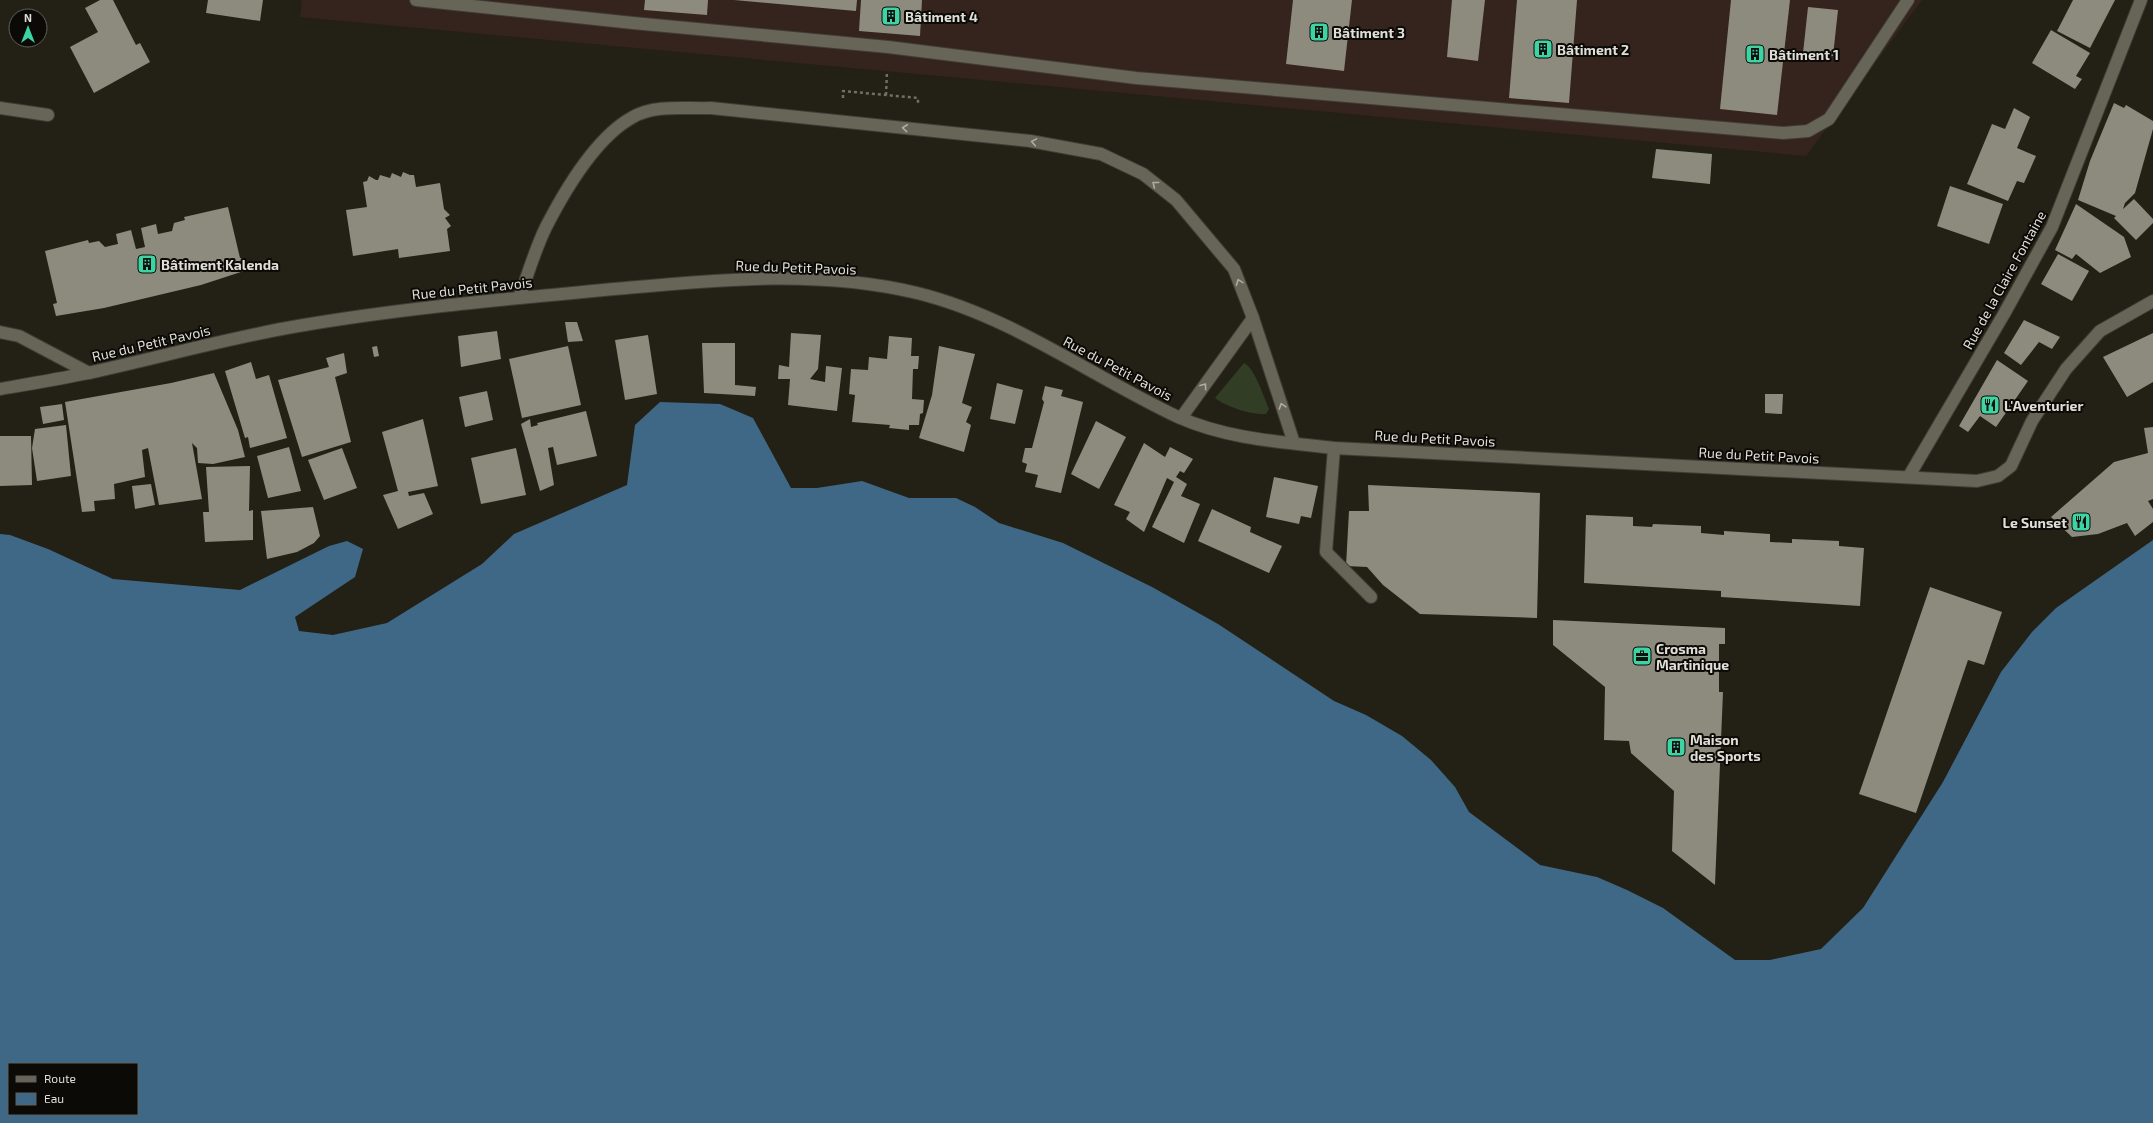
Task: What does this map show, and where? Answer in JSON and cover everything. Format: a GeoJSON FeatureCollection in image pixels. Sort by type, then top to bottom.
{"type":"FeatureCollection","features":[{"type":"Feature","properties":{"kind":"street"},"geometry":{"type":"LineString","coordinates":[[416,0],[633,23],[888,47],[1136,78],[1783,133],[1808,131],[1829,119],[1908,0]]}},
{"type":"Feature","properties":{"kind":"street","name":"Rue de la Claire Fontaine"},"geometry":{"type":"LineString","coordinates":[[1909,476],[2004,314],[2052,227],[2142,0]]}},
{"type":"Feature","properties":{"kind":"street"},"geometry":{"type":"LineString","coordinates":[[0,108],[48,115]]}},
{"type":"Feature","properties":{"kind":"street"},"geometry":{"type":"LineString","coordinates":[[519,298],[546,228],[586,161],[608,135],[634,116],[660,109],[711,108],[1030,141],[1101,154],[1142,174],[1176,200],[1234,269],[1253,318],[1294,443]]}},
{"type":"Feature","properties":{"kind":"street","name":"Rue du Petit Pavois"},"geometry":{"type":"LineString","coordinates":[[0,389],[89,373],[156,356],[296,326],[410,310],[519,298],[756,278],[847,281],[916,292],[973,310],[1181,418],[1242,437],[1334,448],[1777,472],[1909,476],[1977,481],[1998,476],[2011,466],[2032,421],[2066,369],[2100,331],[2143,304],[2153,301]]}},
{"type":"Feature","properties":{"kind":"street"},"geometry":{"type":"LineString","coordinates":[[1181,418],[1253,318]]}},
{"type":"Feature","properties":{"kind":"street"},"geometry":{"type":"LineString","coordinates":[[0,332],[19,336],[89,373]]}},
{"type":"Feature","properties":{"kind":"street"},"geometry":{"type":"LineString","coordinates":[[1334,448],[1326,552],[1370,597]]}},
{"type":"Feature","properties":{"kind":"path"},"geometry":{"type":"LineString","coordinates":[[844,91],[918,98]]}},
{"type":"Feature","properties":{"kind":"shaded area"},"geometry":{"type":"Polygon","coordinates":[[[302,0],[1922,0],[1806,156],[300,17],[302,0]]]}},
{"type":"Feature","properties":{"kind":"green space"},"geometry":{"type":"Polygon","coordinates":[[[1244,363],[1252,371],[1259,384],[1269,409],[1266,414],[1239,410],[1215,398],[1244,363]]]}},
{"type":"Feature","properties":{"kind":"water"},"geometry":{"type":"Polygon","coordinates":[[[660,402],[720,404],[753,418],[791,488],[817,488],[862,481],[909,498],[956,498],[975,507],[999,523],[1063,543],[1152,587],[1218,624],[1334,701],[1366,715],[1402,736],[1431,760],[1455,787],[1469,812],[1540,865],[1597,877],[1627,890],[1663,908],[1735,960],[1770,960],[1821,949],[1863,908],[1943,782],[2001,672],[2032,632],[2056,608],[2153,540],[2153,1123],[0,1123],[0,534],[10,535],[48,549],[113,579],[240,590],[329,546],[347,541],[363,549],[355,577],[295,617],[299,631],[333,635],[387,623],[482,564],[514,534],[627,485],[635,425],[660,402]]]}},
{"type":"Feature","properties":{"kind":"building"},"geometry":{"type":"Polygon","coordinates":[[[100,0],[113,0],[136,45],[140,43],[150,62],[94,93],[70,47],[98,32],[85,8],[100,0]]]}},
{"type":"Feature","properties":{"kind":"building"},"geometry":{"type":"Polygon","coordinates":[[[208,0],[263,0],[260,21],[206,13],[208,0]]]}},
{"type":"Feature","properties":{"kind":"building"},"geometry":{"type":"Polygon","coordinates":[[[645,0],[708,0],[707,15],[644,10],[645,0]]]}},
{"type":"Feature","properties":{"kind":"building"},"geometry":{"type":"Polygon","coordinates":[[[734,0],[857,0],[856,11],[734,0]]]}},
{"type":"Feature","properties":{"kind":"building","name":"Bâtiment 4"},"geometry":{"type":"Polygon","coordinates":[[[861,0],[922,0],[920,36],[859,31],[861,0]]]}},
{"type":"Feature","properties":{"kind":"building","name":"Bâtiment 3"},"geometry":{"type":"Polygon","coordinates":[[[1293,0],[1352,0],[1344,71],[1286,64],[1293,0]]]}},
{"type":"Feature","properties":{"kind":"building"},"geometry":{"type":"Polygon","coordinates":[[[1452,0],[1485,0],[1478,61],[1447,57],[1452,0]]]}},
{"type":"Feature","properties":{"kind":"building","name":"Bâtiment 2"},"geometry":{"type":"Polygon","coordinates":[[[1517,0],[1577,0],[1569,103],[1509,98],[1517,0]]]}},
{"type":"Feature","properties":{"kind":"building","name":"Bâtiment 1"},"geometry":{"type":"Polygon","coordinates":[[[1731,0],[1790,0],[1777,115],[1720,109],[1731,0]]]}},
{"type":"Feature","properties":{"kind":"building"},"geometry":{"type":"Polygon","coordinates":[[[2073,0],[2115,0],[2090,48],[2057,31],[2073,0]]]}},
{"type":"Feature","properties":{"kind":"building"},"geometry":{"type":"Polygon","coordinates":[[[1808,7],[1838,10],[1833,56],[1803,53],[1808,7]]]}},
{"type":"Feature","properties":{"kind":"building"},"geometry":{"type":"Polygon","coordinates":[[[2051,30],[2090,53],[2076,76],[2082,79],[2075,89],[2032,63],[2051,30]]]}},
{"type":"Feature","properties":{"kind":"building"},"geometry":{"type":"Polygon","coordinates":[[[2114,103],[2124,108],[2126,105],[2153,121],[2153,129],[2135,193],[2125,203],[2123,209],[2134,199],[2153,219],[2153,223],[2136,240],[2114,218],[2116,216],[2078,200],[2090,161],[2114,103]]]}},
{"type":"Feature","properties":{"kind":"building"},"geometry":{"type":"Polygon","coordinates":[[[2014,108],[2030,117],[2017,148],[2036,156],[2024,183],[2017,181],[2008,201],[1967,184],[1992,124],[2005,129],[2014,108]]]}},
{"type":"Feature","properties":{"kind":"building"},"geometry":{"type":"Polygon","coordinates":[[[1656,149],[1712,154],[1710,184],[1652,178],[1656,149]]]}},
{"type":"Feature","properties":{"kind":"building"},"geometry":{"type":"Polygon","coordinates":[[[403,172],[414,175],[416,187],[440,183],[444,209],[450,215],[445,218],[451,226],[447,229],[450,251],[399,258],[398,249],[353,256],[346,210],[367,207],[363,182],[367,181],[369,176],[378,180],[380,175],[390,178],[392,173],[401,177],[403,172]]]}},
{"type":"Feature","properties":{"kind":"building"},"geometry":{"type":"Polygon","coordinates":[[[1950,186],[2003,204],[1989,244],[1937,226],[1950,186]]]}},
{"type":"Feature","properties":{"kind":"building"},"geometry":{"type":"Polygon","coordinates":[[[2076,204],[2124,237],[2131,257],[2100,273],[2076,254],[2072,259],[2055,250],[2076,204]]]}},
{"type":"Feature","properties":{"kind":"building","name":"Bâtiment Kalenda"},"geometry":{"type":"Polygon","coordinates":[[[228,207],[240,258],[244,258],[247,270],[201,285],[104,308],[56,316],[53,304],[57,303],[45,251],[88,240],[89,243],[99,241],[105,247],[118,244],[116,234],[131,230],[136,249],[145,247],[141,228],[156,224],[158,234],[172,231],[174,223],[185,220],[184,217],[228,207]]]}},
{"type":"Feature","properties":{"kind":"building"},"geometry":{"type":"Polygon","coordinates":[[[2058,254],[2089,271],[2072,301],[2041,284],[2058,254]]]}},
{"type":"Feature","properties":{"kind":"building"},"geometry":{"type":"Polygon","coordinates":[[[2024,320],[2060,337],[2052,349],[2039,342],[2021,365],[2004,353],[2024,320]]]}},
{"type":"Feature","properties":{"kind":"building"},"geometry":{"type":"Polygon","coordinates":[[[565,322],[577,322],[583,341],[568,342],[565,322]]]}},
{"type":"Feature","properties":{"kind":"building"},"geometry":{"type":"Polygon","coordinates":[[[497,331],[501,359],[461,367],[458,336],[497,331]]]}},
{"type":"Feature","properties":{"kind":"building"},"geometry":{"type":"Polygon","coordinates":[[[791,333],[821,335],[818,369],[810,379],[825,382],[826,366],[842,368],[837,411],[788,405],[790,379],[778,379],[779,365],[789,367],[791,333]]]}},
{"type":"Feature","properties":{"kind":"building"},"geometry":{"type":"Polygon","coordinates":[[[2153,333],[2153,382],[2127,397],[2103,357],[2153,333]]]}},
{"type":"Feature","properties":{"kind":"building"},"geometry":{"type":"Polygon","coordinates":[[[648,335],[657,394],[625,400],[615,340],[648,335]]]}},
{"type":"Feature","properties":{"kind":"building"},"geometry":{"type":"Polygon","coordinates":[[[889,336],[912,338],[911,356],[919,356],[918,369],[913,369],[912,399],[924,400],[923,413],[920,414],[919,425],[909,425],[909,430],[889,428],[890,425],[852,422],[855,395],[849,394],[851,369],[868,370],[869,357],[887,359],[889,336]]]}},
{"type":"Feature","properties":{"kind":"building"},"geometry":{"type":"Polygon","coordinates":[[[702,343],[735,343],[735,385],[756,387],[755,396],[704,393],[702,343]]]}},
{"type":"Feature","properties":{"kind":"building"},"geometry":{"type":"Polygon","coordinates":[[[377,346],[379,356],[374,357],[372,347],[377,346]]]}},
{"type":"Feature","properties":{"kind":"building"},"geometry":{"type":"Polygon","coordinates":[[[568,346],[581,405],[522,418],[509,359],[568,346]]]}},
{"type":"Feature","properties":{"kind":"building"},"geometry":{"type":"Polygon","coordinates":[[[939,346],[975,354],[962,403],[972,407],[966,422],[971,425],[964,452],[919,438],[932,395],[939,346]]]}},
{"type":"Feature","properties":{"kind":"building"},"geometry":{"type":"Polygon","coordinates":[[[344,353],[347,373],[335,377],[351,442],[302,457],[278,380],[329,367],[326,358],[344,353]]]}},
{"type":"Feature","properties":{"kind":"building"},"geometry":{"type":"Polygon","coordinates":[[[1997,360],[2028,381],[1996,427],[1980,416],[1968,432],[1959,426],[1997,360]]]}},
{"type":"Feature","properties":{"kind":"building"},"geometry":{"type":"Polygon","coordinates":[[[251,362],[256,379],[269,375],[287,438],[250,448],[248,437],[245,438],[225,371],[251,362]]]}},
{"type":"Feature","properties":{"kind":"building"},"geometry":{"type":"Polygon","coordinates":[[[214,373],[238,430],[245,457],[213,464],[198,463],[197,448],[192,443],[202,499],[159,505],[148,448],[142,450],[145,477],[114,484],[115,499],[94,501],[95,511],[82,512],[65,402],[171,383],[214,373]]]}},
{"type":"Feature","properties":{"kind":"building"},"geometry":{"type":"Polygon","coordinates":[[[997,383],[1023,390],[1015,424],[990,419],[997,383]]]}},
{"type":"Feature","properties":{"kind":"building"},"geometry":{"type":"Polygon","coordinates":[[[1045,386],[1063,390],[1061,396],[1083,402],[1061,493],[1035,487],[1038,475],[1025,472],[1027,464],[1022,462],[1025,448],[1032,448],[1044,402],[1042,399],[1045,386]]]}},
{"type":"Feature","properties":{"kind":"building"},"geometry":{"type":"Polygon","coordinates":[[[487,391],[493,420],[465,427],[459,397],[487,391]]]}},
{"type":"Feature","properties":{"kind":"building"},"geometry":{"type":"Polygon","coordinates":[[[1765,394],[1783,394],[1782,414],[1765,413],[1765,394]]]}},
{"type":"Feature","properties":{"kind":"building"},"geometry":{"type":"Polygon","coordinates":[[[62,404],[64,420],[43,424],[40,407],[62,404]]]}},
{"type":"Feature","properties":{"kind":"building"},"geometry":{"type":"Polygon","coordinates":[[[586,411],[597,456],[557,465],[553,447],[548,448],[554,485],[540,491],[521,424],[530,419],[531,427],[538,425],[537,423],[586,411]]]}},
{"type":"Feature","properties":{"kind":"building"},"geometry":{"type":"Polygon","coordinates":[[[423,419],[438,486],[408,492],[409,496],[424,493],[433,514],[398,529],[383,495],[398,491],[382,432],[423,419]]]}},
{"type":"Feature","properties":{"kind":"building"},"geometry":{"type":"Polygon","coordinates":[[[1096,421],[1126,437],[1099,489],[1071,474],[1096,421]]]}},
{"type":"Feature","properties":{"kind":"building"},"geometry":{"type":"Polygon","coordinates":[[[66,425],[71,476],[37,481],[32,448],[35,429],[66,425]]]}},
{"type":"Feature","properties":{"kind":"building"},"geometry":{"type":"Polygon","coordinates":[[[2153,427],[2153,499],[2148,501],[2153,509],[2153,522],[2135,536],[2127,523],[2098,534],[2072,537],[2051,517],[2114,462],[2148,453],[2144,428],[2153,427]]]}},
{"type":"Feature","properties":{"kind":"building"},"geometry":{"type":"Polygon","coordinates":[[[0,436],[31,436],[32,485],[0,486],[0,436]]]}},
{"type":"Feature","properties":{"kind":"building"},"geometry":{"type":"Polygon","coordinates":[[[1144,443],[1165,457],[1170,447],[1193,459],[1184,473],[1180,471],[1176,477],[1187,484],[1181,496],[1200,504],[1184,543],[1152,527],[1174,482],[1167,478],[1144,532],[1126,519],[1130,512],[1114,505],[1144,443]]]}},
{"type":"Feature","properties":{"kind":"building"},"geometry":{"type":"Polygon","coordinates":[[[289,447],[301,491],[268,498],[257,456],[289,447]]]}},
{"type":"Feature","properties":{"kind":"building"},"geometry":{"type":"Polygon","coordinates":[[[342,448],[357,488],[324,500],[308,460],[342,448]]]}},
{"type":"Feature","properties":{"kind":"building"},"geometry":{"type":"Polygon","coordinates":[[[516,448],[526,495],[481,504],[471,458],[516,448]]]}},
{"type":"Feature","properties":{"kind":"building"},"geometry":{"type":"Polygon","coordinates":[[[250,466],[249,511],[253,510],[253,540],[205,542],[203,512],[209,512],[206,467],[250,466]]]}},
{"type":"Feature","properties":{"kind":"building"},"geometry":{"type":"Polygon","coordinates":[[[1274,477],[1318,486],[1311,518],[1301,516],[1299,524],[1266,517],[1274,477]]]}},
{"type":"Feature","properties":{"kind":"building"},"geometry":{"type":"Polygon","coordinates":[[[151,484],[155,505],[135,509],[132,486],[151,484]]]}},
{"type":"Feature","properties":{"kind":"building"},"geometry":{"type":"Polygon","coordinates":[[[1368,485],[1540,493],[1537,618],[1420,614],[1383,585],[1367,567],[1346,566],[1349,511],[1369,511],[1368,485]]]}},
{"type":"Feature","properties":{"kind":"building"},"geometry":{"type":"Polygon","coordinates":[[[313,507],[320,536],[314,543],[297,552],[267,559],[261,511],[313,507]]]}},
{"type":"Feature","properties":{"kind":"building"},"geometry":{"type":"Polygon","coordinates":[[[1212,509],[1251,527],[1250,532],[1282,546],[1269,573],[1198,541],[1212,509]]]}},
{"type":"Feature","properties":{"kind":"building"},"geometry":{"type":"Polygon","coordinates":[[[1586,515],[1633,517],[1633,526],[1652,527],[1653,524],[1701,526],[1701,533],[1724,535],[1724,531],[1770,534],[1770,542],[1792,543],[1792,539],[1839,541],[1839,546],[1864,548],[1860,606],[1721,597],[1721,591],[1584,583],[1586,515]]]}},
{"type":"Feature","properties":{"kind":"building"},"geometry":{"type":"Polygon","coordinates":[[[1930,587],[2002,612],[1984,665],[1968,660],[1916,813],[1859,794],[1930,587]]]}},
{"type":"Feature","properties":{"kind":"building","name":"Maison des Sports"},"geometry":{"type":"Polygon","coordinates":[[[1553,620],[1725,628],[1725,644],[1719,644],[1719,692],[1723,692],[1715,885],[1672,851],[1674,791],[1631,753],[1629,741],[1604,740],[1605,687],[1553,645],[1553,620]]]}},
{"type":"Feature","properties":{"kind":"place","name":"Bâtiment 4"},"geometry":{"type":"Point","coordinates":[891,16]}},
{"type":"Feature","properties":{"kind":"place","name":"Bâtiment 3"},"geometry":{"type":"Point","coordinates":[1319,32]}},
{"type":"Feature","properties":{"kind":"place","name":"Bâtiment 2"},"geometry":{"type":"Point","coordinates":[1543,49]}},
{"type":"Feature","properties":{"kind":"place","name":"Bâtiment 1"},"geometry":{"type":"Point","coordinates":[1755,54]}},
{"type":"Feature","properties":{"kind":"place","name":"Bâtiment Kalenda"},"geometry":{"type":"Point","coordinates":[147,264]}},
{"type":"Feature","properties":{"kind":"place","name":"L'Aventurier"},"geometry":{"type":"Point","coordinates":[1990,405]}},
{"type":"Feature","properties":{"kind":"place","name":"Le Sunset"},"geometry":{"type":"Point","coordinates":[2081,522]}},
{"type":"Feature","properties":{"kind":"place","name":"Crosma Martinique"},"geometry":{"type":"Point","coordinates":[1642,656]}},
{"type":"Feature","properties":{"kind":"place","name":"Maison des Sports"},"geometry":{"type":"Point","coordinates":[1676,747]}}]}
